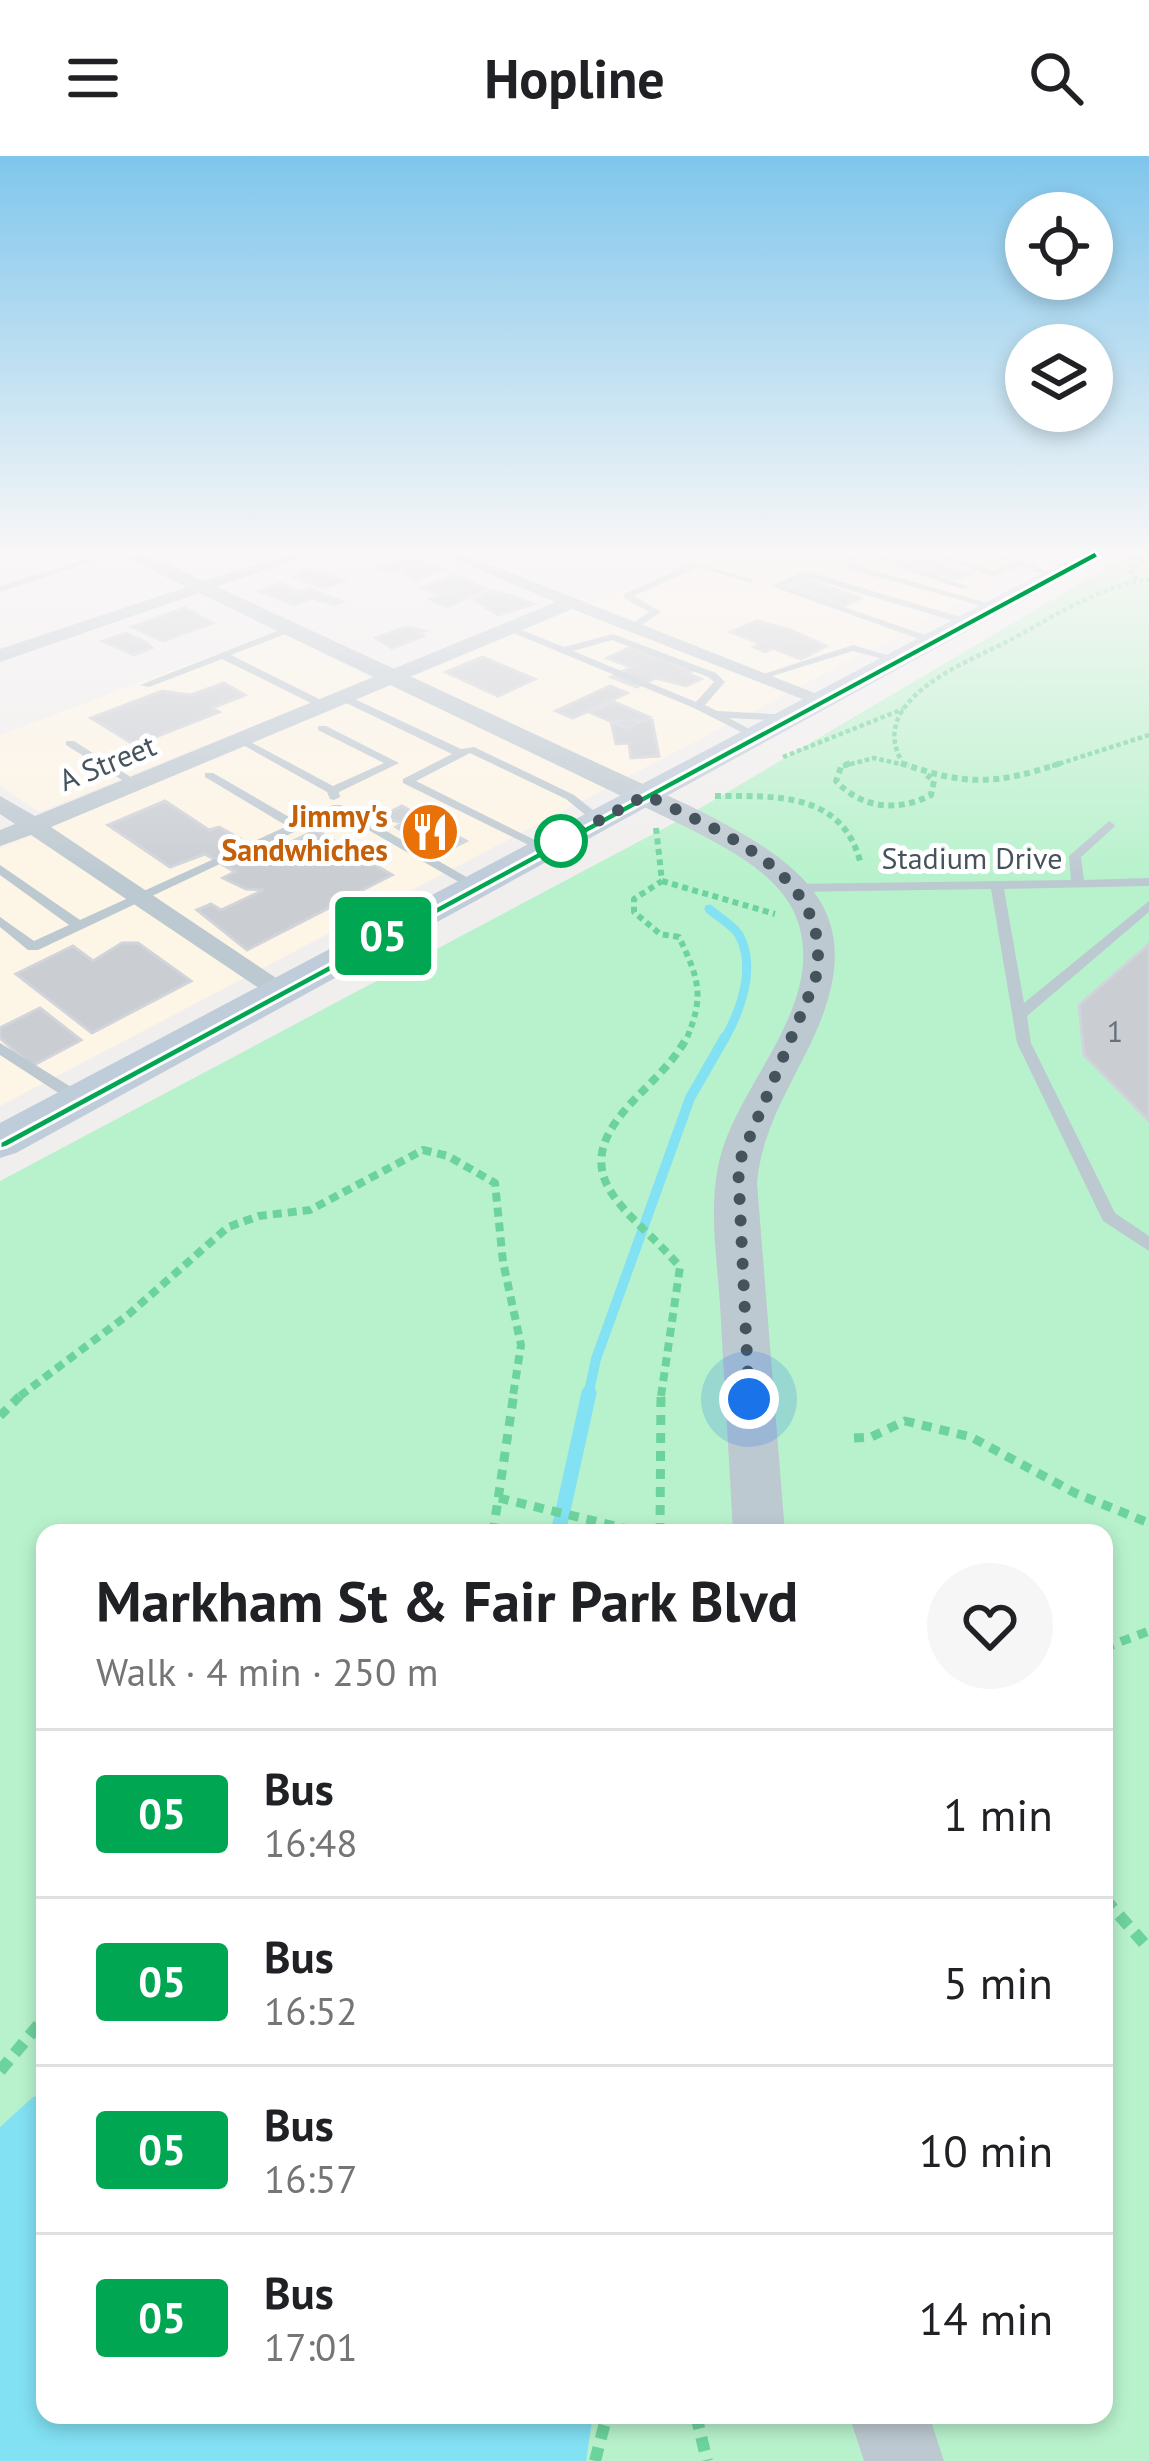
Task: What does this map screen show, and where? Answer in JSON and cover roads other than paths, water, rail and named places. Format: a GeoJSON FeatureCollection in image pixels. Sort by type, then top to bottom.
{"type":"FeatureCollection","features":[{"type":"Feature","properties":{"kind":"main road"},"geometry":{"type":"LineString","coordinates":[[0,1142],[598,819],[651,808],[757,736],[893,663]]}},
{"type":"Feature","properties":{"kind":"street"},"geometry":{"type":"LineString","coordinates":[[362,663],[520,736],[651,808],[742,844],[782,873],[792,904],[816,926],[821,952],[802,1019],[738,1165],[740,1264],[758,1524]]}},
{"type":"Feature","properties":{"kind":"street","name":"A Street"},"geometry":{"type":"LineString","coordinates":[[0,839],[239,740],[329,710],[424,663]]}},
{"type":"Feature","properties":{"kind":"street"},"geometry":{"type":"LineString","coordinates":[[727,663],[821,700]]}},
{"type":"Feature","properties":{"kind":"street"},"geometry":{"type":"LineString","coordinates":[[0,803],[278,992]]}},
{"type":"Feature","properties":{"kind":"street"},"geometry":{"type":"LineString","coordinates":[[892,2424],[904,2461]]}},
{"type":"Feature","properties":{"kind":"lane"},"geometry":{"type":"LineString","coordinates":[[146,685],[203,663]]}},
{"type":"Feature","properties":{"kind":"lane"},"geometry":{"type":"LineString","coordinates":[[237,663],[329,710],[462,754]]}},
{"type":"Feature","properties":{"kind":"lane"},"geometry":{"type":"LineString","coordinates":[[592,663],[757,736]]}},
{"type":"Feature","properties":{"kind":"lane"},"geometry":{"type":"LineString","coordinates":[[680,663],[720,682],[703,710]]}},
{"type":"Feature","properties":{"kind":"lane"},"geometry":{"type":"LineString","coordinates":[[762,676],[806,663]]}},
{"type":"Feature","properties":{"kind":"lane"},"geometry":{"type":"LineString","coordinates":[[329,710],[393,763],[333,790]]}},
{"type":"Feature","properties":{"kind":"lane"},"geometry":{"type":"LineString","coordinates":[[703,710],[790,718]]}},
{"type":"Feature","properties":{"kind":"lane"},"geometry":{"type":"LineString","coordinates":[[482,755],[520,736]]}},
{"type":"Feature","properties":{"kind":"lane"},"geometry":{"type":"LineString","coordinates":[[239,740],[333,790],[337,807],[476,886]]}},
{"type":"Feature","properties":{"kind":"lane"},"geometry":{"type":"LineString","coordinates":[[70,743],[134,783]]}},
{"type":"Feature","properties":{"kind":"lane"},"geometry":{"type":"LineString","coordinates":[[547,849],[407,781],[470,749],[570,796],[598,819]]}},
{"type":"Feature","properties":{"kind":"lane"},"geometry":{"type":"LineString","coordinates":[[209,775],[296,826]]}},
{"type":"Feature","properties":{"kind":"lane"},"geometry":{"type":"LineString","coordinates":[[238,853],[337,807]]}},
{"type":"Feature","properties":{"kind":"lane","name":"Stadium Drive"},"geometry":{"type":"LineString","coordinates":[[792,904],[997,884],[1078,884],[1076,856],[1109,825]]}},
{"type":"Feature","properties":{"kind":"lane"},"geometry":{"type":"LineString","coordinates":[[0,921],[33,947],[218,862]]}},
{"type":"Feature","properties":{"kind":"lane"},"geometry":{"type":"LineString","coordinates":[[0,869],[79,926]]}},
{"type":"Feature","properties":{"kind":"lane"},"geometry":{"type":"LineString","coordinates":[[1078,884],[1149,882]]}},
{"type":"Feature","properties":{"kind":"lane"},"geometry":{"type":"LineString","coordinates":[[997,884],[1024,1043],[1109,1217],[1149,1245]]}},
{"type":"Feature","properties":{"kind":"lane"},"geometry":{"type":"LineString","coordinates":[[1020,1014],[1149,904]]}},
{"type":"Feature","properties":{"kind":"lane"},"geometry":{"type":"LineString","coordinates":[[0,1048],[79,1099]]}},
{"type":"Feature","properties":{"kind":"water"},"geometry":{"type":"Polygon","coordinates":[[[33,2097],[36,2424],[592,2424],[586,2461],[0,2461],[0,2127],[33,2097]]]}},
{"type":"Feature","properties":{"kind":"waterway"},"geometry":{"type":"LineString","coordinates":[[709,909],[737,932],[746,961],[741,1003],[724,1040]]}},
{"type":"Feature","properties":{"kind":"waterway"},"geometry":{"type":"LineString","coordinates":[[588,1396],[596,1359],[690,1098],[725,1037]]}},
{"type":"Feature","properties":{"kind":"waterway"},"geometry":{"type":"LineString","coordinates":[[560,1524],[589,1393]]}},
{"type":"Feature","properties":{"kind":"place","name":"Jimmy's Sandwhiches"},"geometry":{"type":"Point","coordinates":[430,832]}}]}
